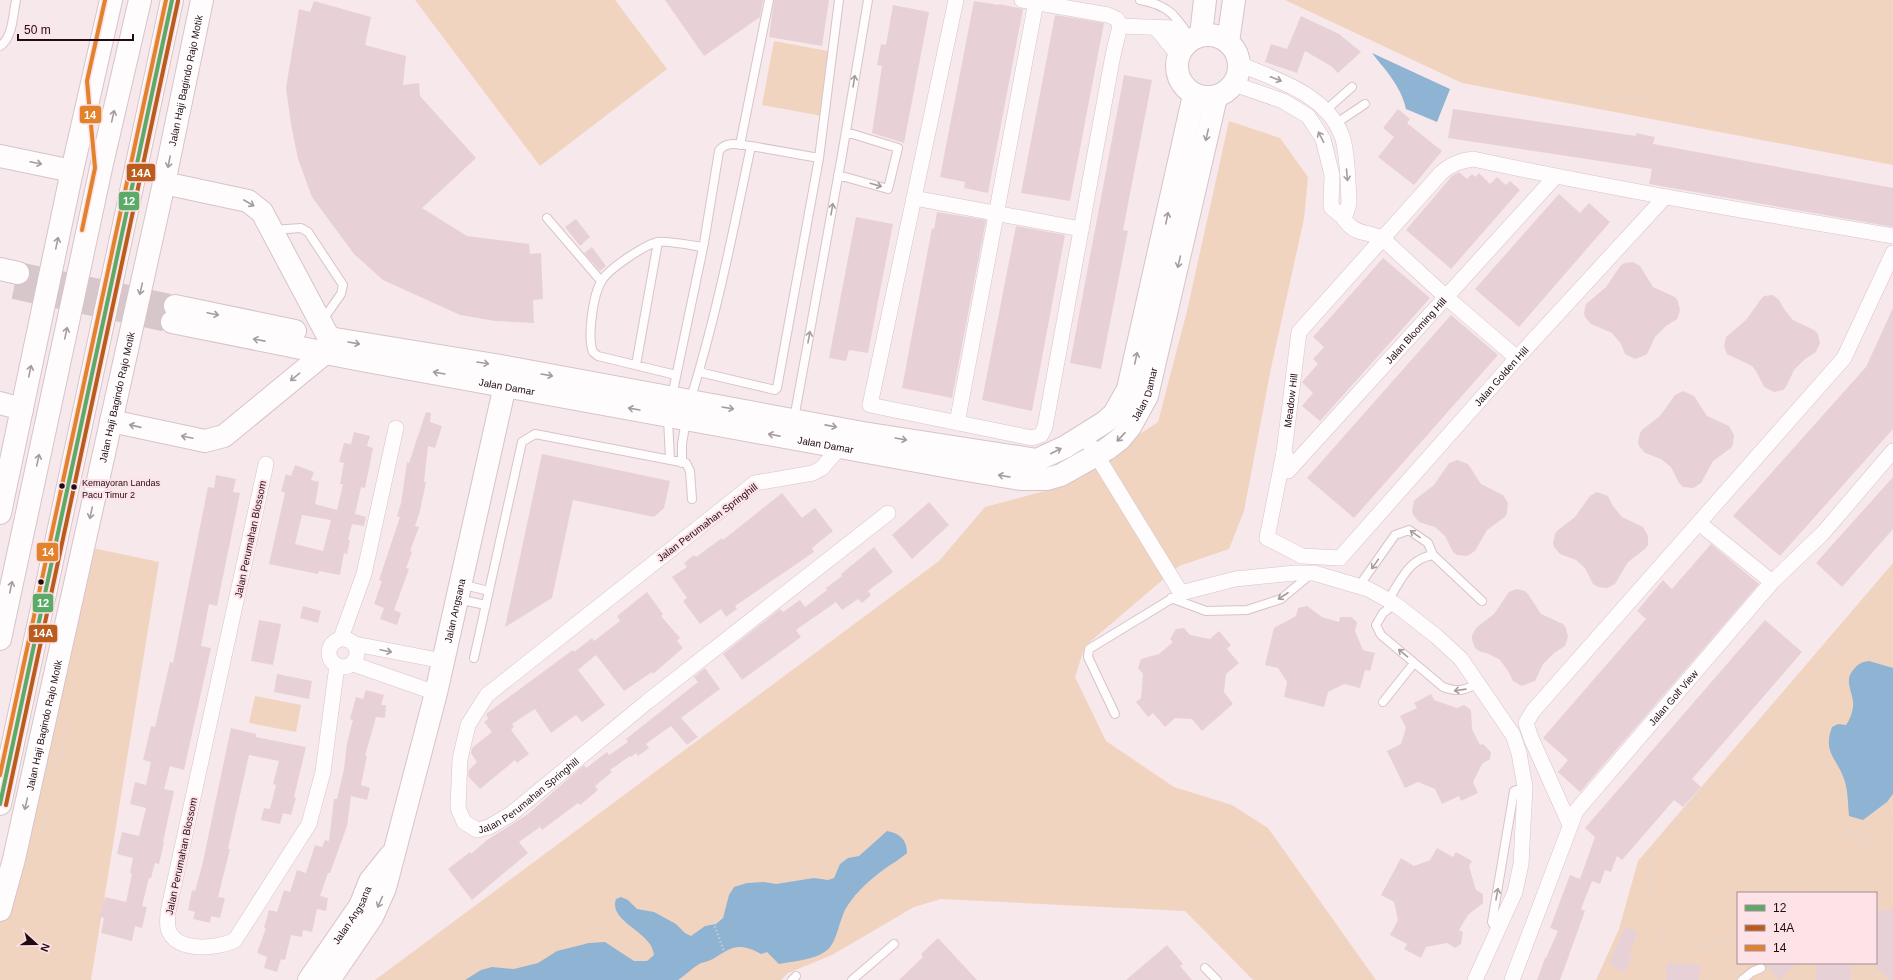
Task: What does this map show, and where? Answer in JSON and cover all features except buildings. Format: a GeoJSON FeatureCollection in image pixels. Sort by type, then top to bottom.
{"type":"FeatureCollection","features":[{"type":"Feature","properties":{"kind":"main road"},"geometry":{"type":"LineString","coordinates":[[0,513],[72,171],[111,0]]}},
{"type":"Feature","properties":{"kind":"main road"},"geometry":{"type":"LineString","coordinates":[[0,639],[101,168],[140,0]]}},
{"type":"Feature","properties":{"kind":"main road"},"geometry":{"type":"LineString","coordinates":[[0,804],[172,0]]}},
{"type":"Feature","properties":{"kind":"main road","name":"Jalan Haji Bagindo Rajo Motik"},"geometry":{"type":"LineString","coordinates":[[0,910],[14,859],[164,182],[202,0]]}},
{"type":"Feature","properties":{"kind":"main road"},"geometry":{"type":"LineString","coordinates":[[1189,43],[1211,35],[1220,37],[1228,42],[1236,52],[1237,74],[1226,92],[1216,97],[1205,98],[1194,95],[1184,88],[1178,77],[1176,65],[1189,43],[1205,0]]}},
{"type":"Feature","properties":{"kind":"main road"},"geometry":{"type":"LineString","coordinates":[[1228,42],[1234,0]]}},
{"type":"Feature","properties":{"kind":"main road"},"geometry":{"type":"LineString","coordinates":[[160,58],[182,94]]}},
{"type":"Feature","properties":{"kind":"main road"},"geometry":{"type":"LineString","coordinates":[[93,82],[101,168]]}},
{"type":"Feature","properties":{"kind":"main road","name":"Jalan Damar"},"geometry":{"type":"LineString","coordinates":[[854,443],[1037,460],[1094,430],[1114,414],[1128,389],[1194,95]]}},
{"type":"Feature","properties":{"kind":"main road","name":"Jalan Damar"},"geometry":{"type":"LineString","coordinates":[[173,314],[325,338],[507,377],[679,408],[796,426],[854,443],[1021,479],[1047,479],[1061,475],[1120,439],[1130,427],[1147,396],[1216,97]]}},
{"type":"Feature","properties":{"kind":"main road"},"geometry":{"type":"LineString","coordinates":[[0,156],[72,171]]}},
{"type":"Feature","properties":{"kind":"main road"},"geometry":{"type":"LineString","coordinates":[[111,421],[205,441],[224,436],[325,338],[262,212],[248,201],[164,182]]}},
{"type":"Feature","properties":{"kind":"main road","name":"Jalan Angsana"},"geometry":{"type":"LineString","coordinates":[[329,980],[374,914],[385,888],[436,693],[507,377]]}},
{"type":"Feature","properties":{"kind":"main road"},"geometry":{"type":"LineString","coordinates":[[0,403],[22,409]]}},
{"type":"Feature","properties":{"kind":"main road","name":"Jalan Angsana"},"geometry":{"type":"LineString","coordinates":[[309,980],[360,906],[370,881],[394,851]]}},
{"type":"Feature","properties":{"kind":"street"},"geometry":{"type":"LineString","coordinates":[[956,0],[870,405],[957,423],[1032,438],[1041,435],[1045,427],[1120,26],[1118,19],[1108,15],[1029,1],[997,214],[957,423]]}},
{"type":"Feature","properties":{"kind":"street"},"geometry":{"type":"LineString","coordinates":[[1120,26],[1156,28],[1189,43]]}},
{"type":"Feature","properties":{"kind":"street"},"geometry":{"type":"LineString","coordinates":[[1237,74],[1289,84],[1326,110],[1342,136],[1349,207],[1346,213],[1341,215]]}},
{"type":"Feature","properties":{"kind":"street"},"geometry":{"type":"LineString","coordinates":[[1237,74],[1308,116],[1323,139],[1332,174],[1331,207],[1334,212],[1341,215],[1350,228],[1382,238],[1446,297],[1517,358]]}},
{"type":"Feature","properties":{"kind":"street"},"geometry":{"type":"LineString","coordinates":[[1382,238],[1449,166],[1460,161],[1473,159],[1555,177],[1893,236]]}},
{"type":"Feature","properties":{"kind":"street","name":"Jalan Blooming Hill"},"geometry":{"type":"LineString","coordinates":[[1278,484],[1294,463],[1555,177]]}},
{"type":"Feature","properties":{"kind":"street","name":"Jalan Golden Hill"},"geometry":{"type":"LineString","coordinates":[[1340,558],[1517,358],[1665,197]]}},
{"type":"Feature","properties":{"kind":"street"},"geometry":{"type":"LineString","coordinates":[[914,198],[1081,229]]}},
{"type":"Feature","properties":{"kind":"street","name":"Meadow Hill"},"geometry":{"type":"LineString","coordinates":[[1340,558],[1302,556],[1267,538],[1284,452],[1299,332],[1382,238]]}},
{"type":"Feature","properties":{"kind":"street"},"geometry":{"type":"LineString","coordinates":[[1570,825],[1531,738],[1526,723],[1533,711],[1844,358],[1893,253]]}},
{"type":"Feature","properties":{"kind":"street"},"geometry":{"type":"LineString","coordinates":[[341,638],[364,574],[396,428]]}},
{"type":"Feature","properties":{"kind":"street"},"geometry":{"type":"LineString","coordinates":[[1084,435],[1176,596],[1235,579],[1295,573],[1314,573],[1359,586],[1392,602],[1436,636],[1461,659],[1476,684],[1513,735],[1519,753],[1526,787],[1521,864],[1515,892],[1475,980]]}},
{"type":"Feature","properties":{"kind":"street","name":"Jalan Perumahan Springhill"},"geometry":{"type":"LineString","coordinates":[[854,443],[822,468],[812,473],[755,483],[488,695],[468,725],[460,760],[458,808],[464,822],[477,830],[489,827],[512,814],[647,702],[888,513]]}},
{"type":"Feature","properties":{"kind":"street","name":"Jalan Golf View"},"geometry":{"type":"LineString","coordinates":[[1512,980],[1576,811],[1772,582],[1823,533],[1893,451]]}},
{"type":"Feature","properties":{"kind":"street"},"geometry":{"type":"LineString","coordinates":[[1284,452],[1290,463],[1294,463]]}},
{"type":"Feature","properties":{"kind":"street","name":"Jalan Perumahan Blossom"},"geometry":{"type":"LineString","coordinates":[[266,464],[168,912],[168,929],[173,937],[184,944],[194,947],[226,945],[235,940],[309,824],[323,772],[337,666]]}},
{"type":"Feature","properties":{"kind":"street"},"geometry":{"type":"LineString","coordinates":[[1699,523],[1772,582]]}},
{"type":"Feature","properties":{"kind":"street"},"geometry":{"type":"LineString","coordinates":[[355,644],[358,654],[353,664],[346,667],[337,666],[332,661],[329,654],[330,647],[335,641],[341,638],[349,639],[355,644],[443,661]]}},
{"type":"Feature","properties":{"kind":"street"},"geometry":{"type":"LineString","coordinates":[[353,664],[436,693]]}},
{"type":"Feature","properties":{"kind":"lane"},"geometry":{"type":"LineString","coordinates":[[0,46],[5,43],[10,32],[16,0]]}},
{"type":"Feature","properties":{"kind":"lane"},"geometry":{"type":"LineString","coordinates":[[740,145],[769,0]]}},
{"type":"Feature","properties":{"kind":"lane"},"geometry":{"type":"LineString","coordinates":[[699,372],[775,390],[778,388],[819,158],[839,0]]}},
{"type":"Feature","properties":{"kind":"lane"},"geometry":{"type":"LineString","coordinates":[[796,426],[868,0]]}},
{"type":"Feature","properties":{"kind":"lane"},"geometry":{"type":"LineString","coordinates":[[1140,0],[1155,3],[1167,9],[1178,19],[1189,43]]}},
{"type":"Feature","properties":{"kind":"lane"},"geometry":{"type":"LineString","coordinates":[[1167,9],[1169,0]]}},
{"type":"Feature","properties":{"kind":"lane"},"geometry":{"type":"LineString","coordinates":[[1326,110],[1352,87]]}},
{"type":"Feature","properties":{"kind":"lane"},"geometry":{"type":"LineString","coordinates":[[1335,124],[1365,104]]}},
{"type":"Feature","properties":{"kind":"lane"},"geometry":{"type":"LineString","coordinates":[[838,175],[888,189],[898,148],[846,132]]}},
{"type":"Feature","properties":{"kind":"lane"},"geometry":{"type":"LineString","coordinates":[[682,462],[682,444],[676,375],[703,247],[719,151],[727,144],[751,146],[819,158]]}},
{"type":"Feature","properties":{"kind":"lane"},"geometry":{"type":"LineString","coordinates":[[670,460],[679,408],[699,372],[724,272],[751,146]]}},
{"type":"Feature","properties":{"kind":"lane"},"geometry":{"type":"LineString","coordinates":[[548,218],[601,281]]}},
{"type":"Feature","properties":{"kind":"lane"},"geometry":{"type":"LineString","coordinates":[[272,230],[302,228],[308,232],[343,285],[325,338]]}},
{"type":"Feature","properties":{"kind":"lane"},"geometry":{"type":"LineString","coordinates":[[676,375],[597,355],[592,350],[591,326],[597,291],[601,281],[619,264],[658,242],[703,247]]}},
{"type":"Feature","properties":{"kind":"lane"},"geometry":{"type":"LineString","coordinates":[[636,365],[658,242]]}},
{"type":"Feature","properties":{"kind":"lane"},"geometry":{"type":"LineString","coordinates":[[474,658],[522,442],[535,434],[686,463],[690,471],[692,499]]}},
{"type":"Feature","properties":{"kind":"lane"},"geometry":{"type":"LineString","coordinates":[[1359,586],[1395,535],[1409,530],[1428,543],[1433,555],[1482,601]]}},
{"type":"Feature","properties":{"kind":"lane"},"geometry":{"type":"LineString","coordinates":[[1433,555],[1422,557],[1413,563],[1392,602],[1376,625],[1381,635],[1443,686],[1455,692],[1466,690],[1476,684]]}},
{"type":"Feature","properties":{"kind":"lane"},"geometry":{"type":"LineString","coordinates":[[1115,714],[1088,656],[1091,646],[1176,596],[1206,611],[1247,610],[1280,599],[1314,573]]}},
{"type":"Feature","properties":{"kind":"lane"},"geometry":{"type":"LineString","coordinates":[[459,591],[489,591]]}},
{"type":"Feature","properties":{"kind":"lane"},"geometry":{"type":"LineString","coordinates":[[459,591],[486,606]]}},
{"type":"Feature","properties":{"kind":"lane"},"geometry":{"type":"LineString","coordinates":[[1383,702],[1414,663]]}},
{"type":"Feature","properties":{"kind":"lane"},"geometry":{"type":"LineString","coordinates":[[852,980],[894,944]]}},
{"type":"Feature","properties":{"kind":"lane"},"geometry":{"type":"LineString","coordinates":[[1205,968],[1217,980]]}},
{"type":"Feature","properties":{"kind":"lane"},"geometry":{"type":"LineString","coordinates":[[1742,980],[1752,972],[1761,968]]}},
{"type":"Feature","properties":{"kind":"path"},"geometry":{"type":"LineString","coordinates":[[1546,83],[1565,97],[1577,100],[1634,98],[1666,102],[1719,126],[1732,128]]}},
{"type":"Feature","properties":{"kind":"path"},"geometry":{"type":"LineString","coordinates":[[1737,931],[1727,938],[1693,950],[1684,949],[1677,946],[1665,937],[1658,926],[1653,909],[1649,859],[1651,849],[1680,819],[1714,778],[1740,758],[1756,733],[1769,726],[1780,716],[1863,607],[1893,577]]}},
{"type":"Feature","properties":{"kind":"path"},"geometry":{"type":"LineString","coordinates":[[439,966],[450,960],[477,961],[492,959],[518,950],[530,943],[561,904],[621,872],[641,857],[650,846],[662,805],[669,791],[680,782],[708,765],[850,651]]}},
{"type":"Feature","properties":{"kind":"path"},"geometry":{"type":"LineString","coordinates":[[14,859],[36,862],[72,708]]}},
{"type":"Feature","properties":{"kind":"path"},"geometry":{"type":"LineString","coordinates":[[1108,766],[1122,772],[1201,822],[1270,852],[1297,886],[1317,906],[1372,980]]}},
{"type":"Feature","properties":{"kind":"path"},"geometry":{"type":"LineString","coordinates":[[1782,892],[1809,867],[1820,848],[1831,839],[1846,831],[1858,832],[1868,837],[1879,833],[1893,823]]}},
{"type":"Feature","properties":{"kind":"path"},"geometry":{"type":"LineString","coordinates":[[1809,867],[1822,873],[1838,875],[1850,870],[1861,861],[1868,847],[1868,837]]}},
{"type":"Feature","properties":{"kind":"path"},"geometry":{"type":"LineString","coordinates":[[712,919],[725,954]]}},
{"type":"Feature","properties":{"kind":"path"},"geometry":{"type":"LineString","coordinates":[[1645,959],[1665,937]]}},
{"type":"Feature","properties":{"kind":"path"},"geometry":{"type":"LineString","coordinates":[[1727,938],[1737,952]]}},
{"type":"Feature","properties":{"kind":"shaded area"},"geometry":{"type":"Polygon","coordinates":[[[415,0],[615,0],[667,69],[540,166],[415,0]]]}},
{"type":"Feature","properties":{"kind":"shaded area"},"geometry":{"type":"Polygon","coordinates":[[[1285,0],[1893,0],[1893,165],[1462,83],[1285,0]]]}},
{"type":"Feature","properties":{"kind":"shaded area"},"geometry":{"type":"Polygon","coordinates":[[[774,41],[833,52],[822,116],[762,105],[774,41]]]}},
{"type":"Feature","properties":{"kind":"shaded area"},"geometry":{"type":"Polygon","coordinates":[[[1229,121],[1280,138],[1308,177],[1304,219],[1271,368],[1244,511],[1229,549],[1179,566],[1085,646],[1075,677],[1106,741],[1174,787],[1232,805],[1268,828],[1376,980],[1253,980],[1185,911],[941,899],[914,907],[832,955],[788,973],[781,980],[375,980],[939,561],[985,507],[1060,487],[1158,422],[1187,311],[1229,121]]]}},
{"type":"Feature","properties":{"kind":"shaded area"},"geometry":{"type":"Polygon","coordinates":[[[83,546],[159,562],[91,980],[0,980],[0,909],[83,546]]]}},
{"type":"Feature","properties":{"kind":"shaded area"},"geometry":{"type":"Polygon","coordinates":[[[1893,563],[1893,980],[1596,980],[1619,929],[1638,861],[1893,563]]]}},
{"type":"Feature","properties":{"kind":"shaded area"},"geometry":{"type":"Polygon","coordinates":[[[255,696],[301,705],[296,732],[249,723],[255,696]]]}},
{"type":"Feature","properties":{"kind":"water"},"geometry":{"type":"Polygon","coordinates":[[[1372,53],[1450,89],[1437,122],[1406,109],[1397,86],[1372,53]]]}},
{"type":"Feature","properties":{"kind":"water"},"geometry":{"type":"Polygon","coordinates":[[[1869,661],[1893,668],[1893,794],[1887,802],[1863,820],[1849,816],[1845,782],[1832,756],[1829,736],[1832,727],[1838,724],[1846,725],[1850,719],[1853,702],[1849,678],[1859,664],[1869,661]]]}},
{"type":"Feature","properties":{"kind":"water"},"geometry":{"type":"Polygon","coordinates":[[[887,831],[899,835],[904,840],[907,853],[873,878],[855,895],[842,916],[836,936],[830,947],[826,951],[816,956],[804,960],[779,964],[767,952],[761,954],[741,947],[725,951],[712,960],[701,963],[678,980],[465,980],[481,970],[492,967],[514,969],[538,963],[557,951],[589,943],[605,942],[634,961],[647,961],[654,955],[651,946],[645,938],[621,918],[615,906],[616,899],[621,897],[628,900],[637,909],[654,912],[676,924],[685,933],[691,936],[705,926],[716,924],[723,918],[729,895],[734,887],[747,883],[764,882],[776,884],[814,878],[828,880],[834,878],[840,864],[848,858],[859,856],[887,831]]]}},
{"type":"Feature","properties":{"kind":"tunnel"},"geometry":{"type":"LineString","coordinates":[[18,273],[175,306]]}},
{"type":"Feature","properties":{"kind":"tunnel"},"geometry":{"type":"LineString","coordinates":[[14,288],[172,322]]}},
{"type":"Feature","properties":{"kind":"transit line","name":"14"},"geometry":{"type":"LineString","coordinates":[[82,230],[95,168],[87,81],[105,0]]}},
{"type":"Feature","properties":{"kind":"transit line","name":"14"},"geometry":{"type":"LineString","coordinates":[[0,775],[166,0]]}},
{"type":"Feature","properties":{"kind":"transit line","name":"12"},"geometry":{"type":"LineString","coordinates":[[0,804],[172,0]]}},
{"type":"Feature","properties":{"kind":"transit line","name":"14A"},"geometry":{"type":"LineString","coordinates":[[6,805],[178,1]]}},
{"type":"Feature","properties":{"kind":"place","name":"Kemayoran Landas Pacu Timur 2"},"geometry":{"type":"Point","coordinates":[74,487]}}]}
